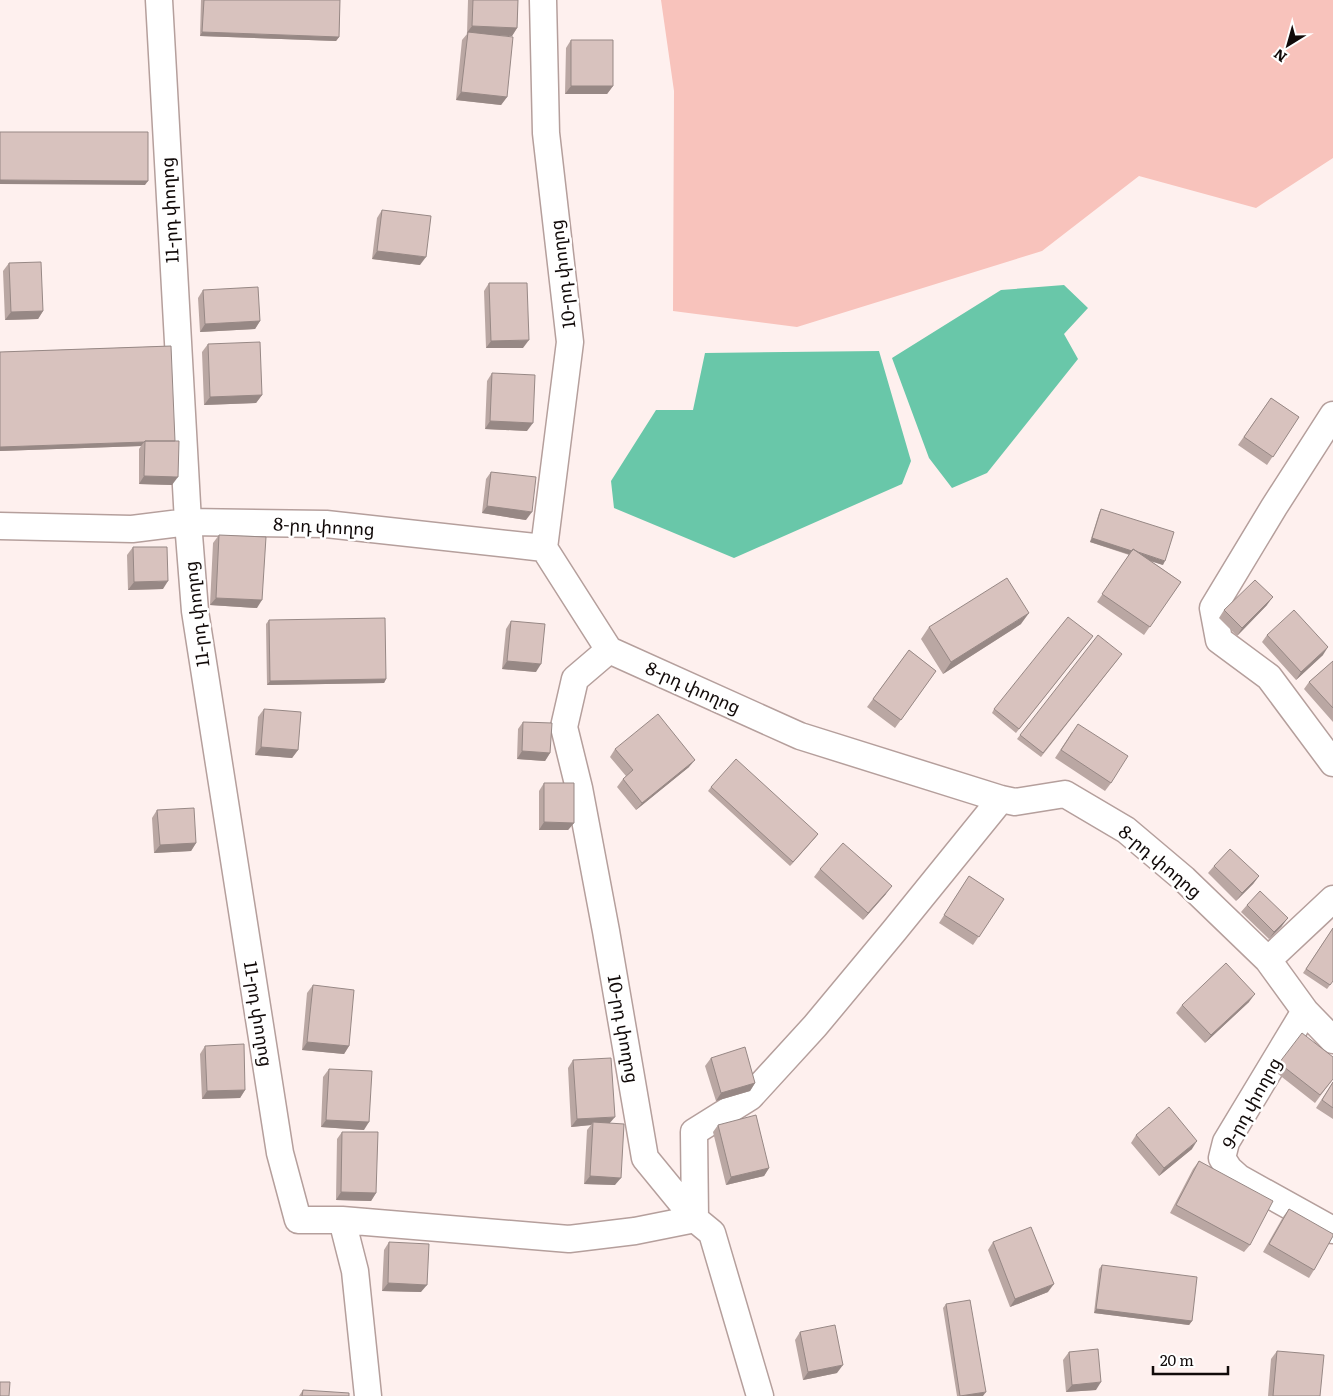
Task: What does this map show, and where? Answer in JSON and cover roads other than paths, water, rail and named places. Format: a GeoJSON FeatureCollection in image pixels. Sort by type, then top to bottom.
{"type":"FeatureCollection","features":[{"type":"Feature","properties":{"kind":"street","name":"11-րդ փողոց"},"geometry":{"type":"LineString","coordinates":[[159,0],[188,522],[195,611],[280,1153],[298,1220],[342,1220]]}},
{"type":"Feature","properties":{"kind":"street","name":"10-րդ փողոց"},"geometry":{"type":"LineString","coordinates":[[543,0],[546,133],[570,342],[544,548]]}},
{"type":"Feature","properties":{"kind":"street"},"geometry":{"type":"LineString","coordinates":[[1333,415],[1274,507],[1213,608],[1219,640],[1269,677],[1333,763]]}},
{"type":"Feature","properties":{"kind":"street","name":"8-րդ փողոց"},"geometry":{"type":"LineString","coordinates":[[0,526],[132,529],[188,522],[326,524],[544,548]]}},
{"type":"Feature","properties":{"kind":"street"},"geometry":{"type":"LineString","coordinates":[[544,548],[609,650]]}},
{"type":"Feature","properties":{"kind":"street","name":"8-րդ փողոց"},"geometry":{"type":"LineString","coordinates":[[609,650],[800,736],[1001,799],[1015,802],[1064,794],[1126,830],[1184,879],[1268,960],[1305,1011],[1333,1040]]}},
{"type":"Feature","properties":{"kind":"street","name":"10-րդ փողոց"},"geometry":{"type":"LineString","coordinates":[[609,650],[575,680],[564,727],[579,788],[603,912],[645,1158],[695,1219],[712,1234],[760,1396]]}},
{"type":"Feature","properties":{"kind":"street"},"geometry":{"type":"LineString","coordinates":[[368,1396],[355,1271],[342,1220],[569,1239],[635,1231],[695,1219],[694,1132],[750,1097],[815,1026],[1001,799]]}},
{"type":"Feature","properties":{"kind":"street"},"geometry":{"type":"LineString","coordinates":[[1268,960],[1333,899]]}},
{"type":"Feature","properties":{"kind":"street","name":"9-րդ փողոց"},"geometry":{"type":"LineString","coordinates":[[1305,1011],[1226,1142],[1222,1158],[1229,1169],[1239,1178],[1333,1230]]}}]}
